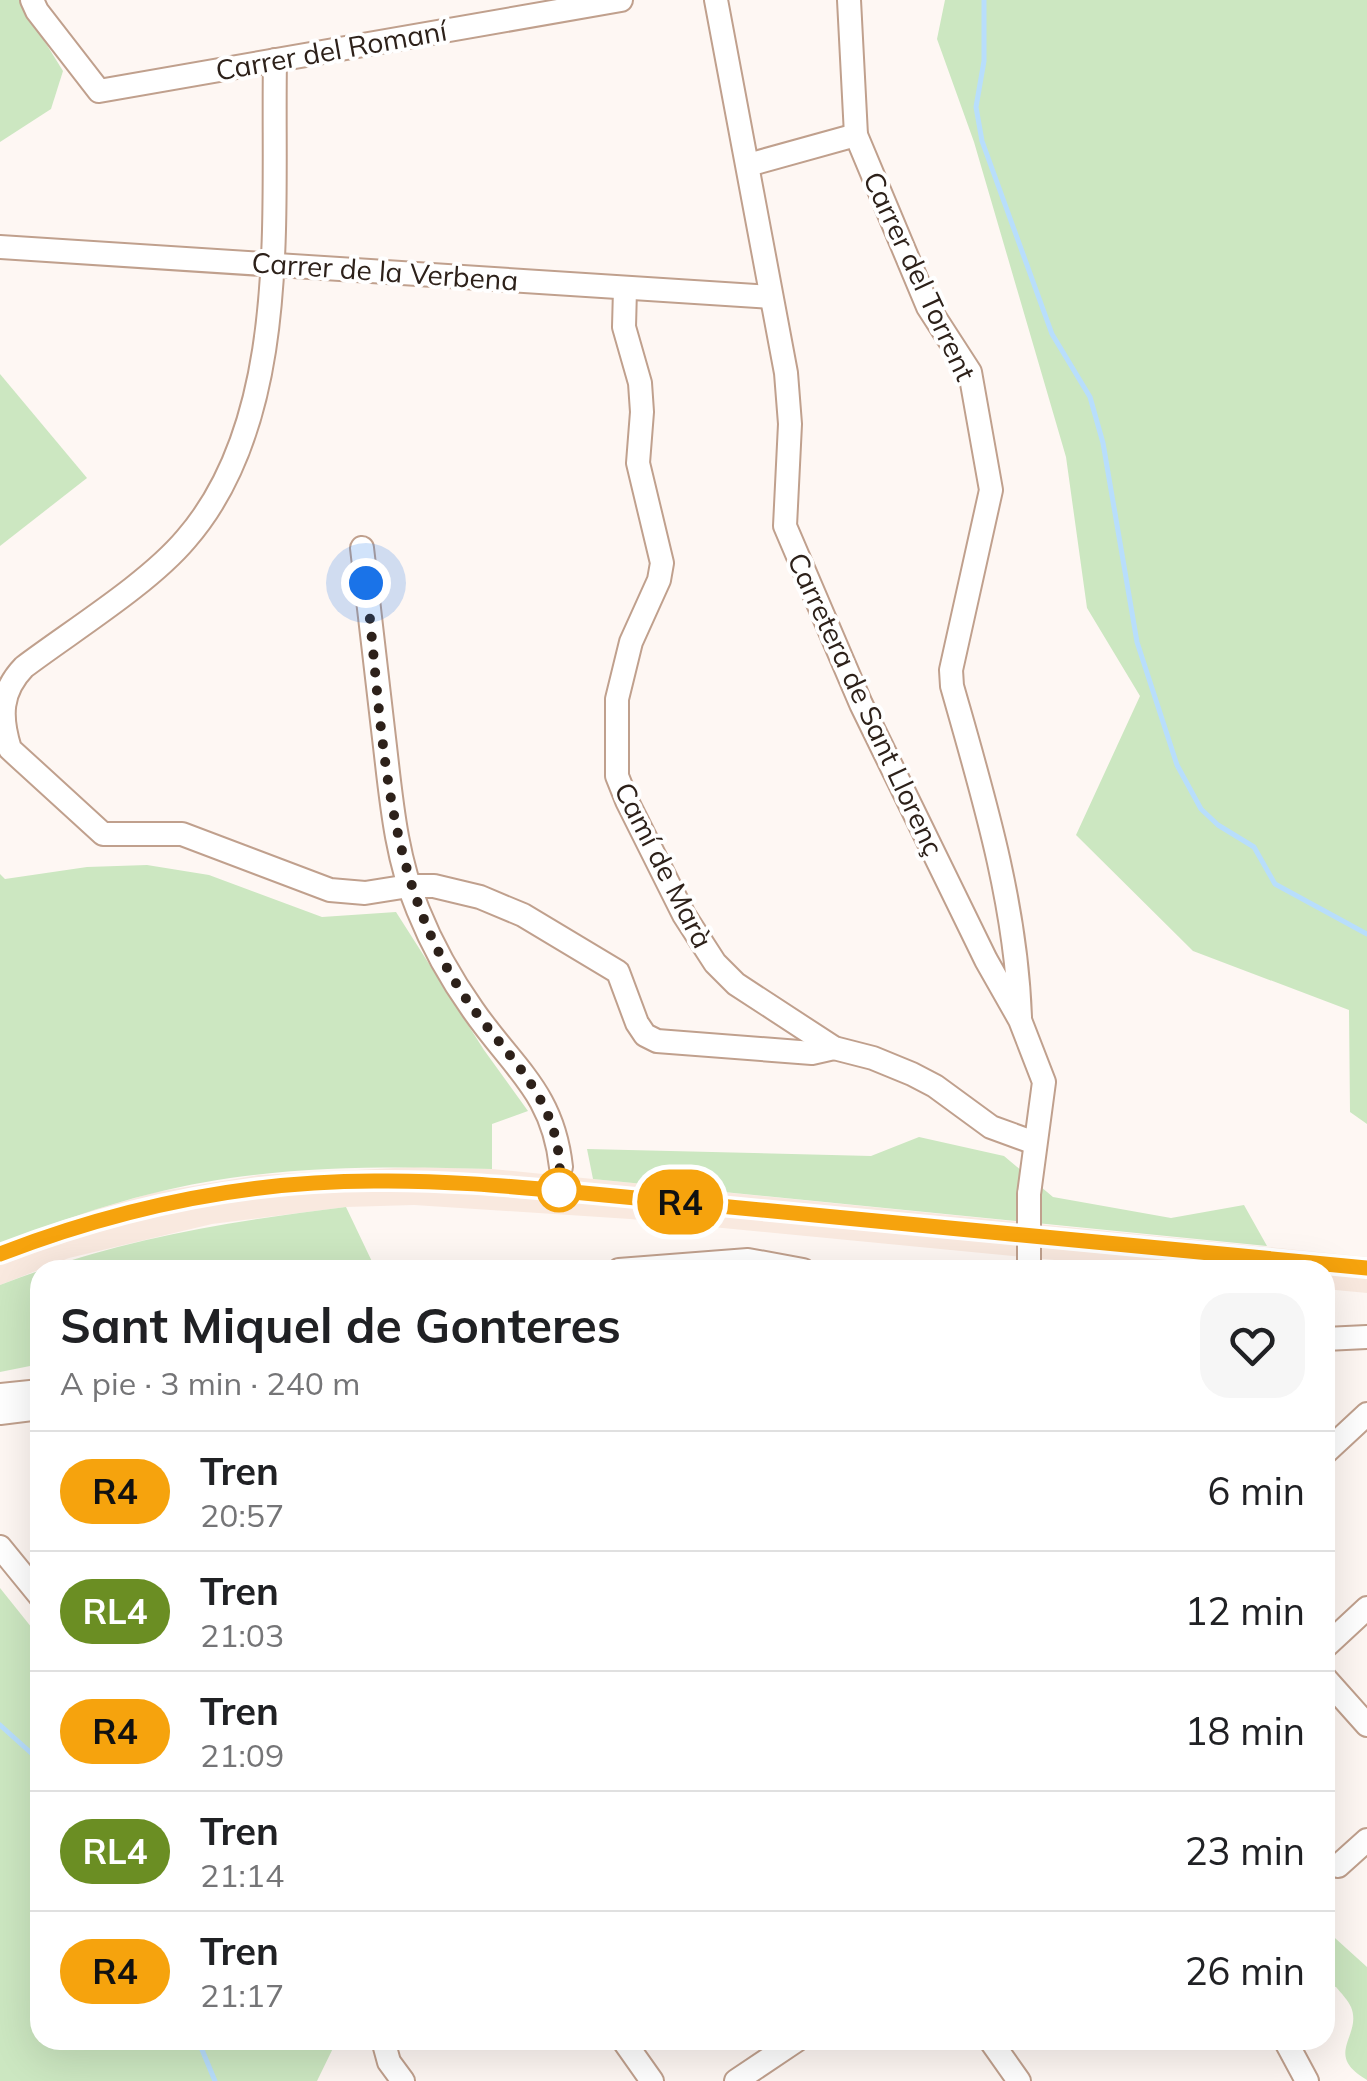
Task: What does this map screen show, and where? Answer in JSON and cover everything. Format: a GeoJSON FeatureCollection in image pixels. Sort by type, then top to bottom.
{"type":"FeatureCollection","features":[{"type":"Feature","properties":{"kind":"street","name":"Carrer del Romaní"},"geometry":{"type":"LineString","coordinates":[[32,0],[37,12],[100,91],[574,3],[621,0]]}},
{"type":"Feature","properties":{"kind":"street","name":"Carretera de Sant Llorenç"},"geometry":{"type":"LineString","coordinates":[[716,0],[786,373],[790,424],[785,526],[861,704],[992,972],[1020,1020],[1044,1082],[1029,1194],[1029,1260]]}},
{"type":"Feature","properties":{"kind":"street","name":"Carrer del Torrent"},"geometry":{"type":"LineString","coordinates":[[848,0],[856,134],[928,307],[970,372],[991,490],[952,670],[952,686],[986,801],[1002,875],[1019,985],[1020,1020]]}},
{"type":"Feature","properties":{"kind":"street"},"geometry":{"type":"LineString","coordinates":[[275,60],[272,263],[263,360],[240,449],[204,516],[159,566],[24,667],[10,682],[2,697],[3,734],[10,749],[104,834],[182,834],[330,890],[365,893],[410,886],[453,889],[523,916],[618,972],[637,1023],[657,1041],[812,1054],[834,1048]]}},
{"type":"Feature","properties":{"kind":"street"},"geometry":{"type":"LineString","coordinates":[[748,165],[856,134]]}},
{"type":"Feature","properties":{"kind":"street","name":"Carrer de la Verbena"},"geometry":{"type":"LineString","coordinates":[[0,247],[771,296]]}},
{"type":"Feature","properties":{"kind":"street","name":"Camí de Marà"},"geometry":{"type":"LineString","coordinates":[[625,289],[624,327],[640,383],[638,463],[662,563],[659,580],[630,642],[622,670],[617,699],[617,776],[684,915],[715,962],[736,984],[834,1048],[912,1074],[991,1127],[1035,1143]]}},
{"type":"Feature","properties":{"kind":"street"},"geometry":{"type":"LineString","coordinates":[[362,548],[393,824],[410,886],[429,936],[453,978],[540,1097],[553,1121],[561,1167]]}},
{"type":"Feature","properties":{"kind":"street"},"geometry":{"type":"LineString","coordinates":[[1335,1338],[1367,1336]]}},
{"type":"Feature","properties":{"kind":"street"},"geometry":{"type":"LineString","coordinates":[[0,1395],[30,1392]]}},
{"type":"Feature","properties":{"kind":"street"},"geometry":{"type":"LineString","coordinates":[[0,1413],[30,1409]]}},
{"type":"Feature","properties":{"kind":"street"},"geometry":{"type":"LineString","coordinates":[[1335,1444],[1367,1414]]}},
{"type":"Feature","properties":{"kind":"street"},"geometry":{"type":"LineString","coordinates":[[0,1547],[30,1584]]}},
{"type":"Feature","properties":{"kind":"street"},"geometry":{"type":"LineString","coordinates":[[1335,1638],[1367,1608]]}},
{"type":"Feature","properties":{"kind":"street"},"geometry":{"type":"LineString","coordinates":[[1335,1690],[1367,1725]]}},
{"type":"Feature","properties":{"kind":"street"},"geometry":{"type":"LineString","coordinates":[[1338,1866],[1367,1840]]}},
{"type":"Feature","properties":{"kind":"street"},"geometry":{"type":"LineString","coordinates":[[387,2050],[389,2062],[403,2081]]}},
{"type":"Feature","properties":{"kind":"street"},"geometry":{"type":"LineString","coordinates":[[630,2050],[652,2081]]}},
{"type":"Feature","properties":{"kind":"street"},"geometry":{"type":"LineString","coordinates":[[736,2081],[781,2050]]}},
{"type":"Feature","properties":{"kind":"street"},"geometry":{"type":"LineString","coordinates":[[997,2050],[1018,2081]]}},
{"type":"Feature","properties":{"kind":"street"},"geometry":{"type":"LineString","coordinates":[[1290,2050],[1307,2081]]}},
{"type":"Feature","properties":{"kind":"shaded area"},"geometry":{"type":"Polygon","coordinates":[[[414,1167],[492,1169],[1367,1257],[1367,1293],[1335,1290],[1335,1260],[1054,1260],[630,1219],[414,1205],[346,1207],[212,1224],[64,1260],[30,1260],[30,1273],[0,1285],[0,1244],[69,1217],[156,1192],[259,1175],[414,1167]]]}},
{"type":"Feature","properties":{"kind":"green space"},"geometry":{"type":"Polygon","coordinates":[[[0,0],[19,0],[63,71],[51,109],[0,142],[0,0]]]}},
{"type":"Feature","properties":{"kind":"green space"},"geometry":{"type":"Polygon","coordinates":[[[945,0],[1367,0],[1367,1124],[1350,1112],[1349,1010],[1193,951],[1076,835],[1140,696],[1087,608],[1066,457],[974,142],[937,39],[945,0]]]}},
{"type":"Feature","properties":{"kind":"green space"},"geometry":{"type":"Polygon","coordinates":[[[0,374],[87,478],[0,546],[0,374]]]}},
{"type":"Feature","properties":{"kind":"green space"},"geometry":{"type":"Polygon","coordinates":[[[147,865],[209,875],[322,917],[396,912],[528,1111],[492,1124],[492,1169],[365,1168],[237,1177],[134,1198],[0,1244],[0,874],[5,879],[87,867],[147,865]]]}},
{"type":"Feature","properties":{"kind":"green space"},"geometry":{"type":"Polygon","coordinates":[[[919,1137],[1004,1156],[1053,1197],[1171,1218],[1244,1205],[1267,1246],[593,1179],[587,1149],[871,1156],[919,1137]]]}},
{"type":"Feature","properties":{"kind":"green space"},"geometry":{"type":"Polygon","coordinates":[[[346,1207],[371,1260],[73,1260],[170,1235],[346,1207]]]}},
{"type":"Feature","properties":{"kind":"green space"},"geometry":{"type":"Polygon","coordinates":[[[30,1274],[30,1366],[0,1372],[0,1285],[30,1274]]]}},
{"type":"Feature","properties":{"kind":"green space"},"geometry":{"type":"Polygon","coordinates":[[[0,1588],[30,1626],[30,2050],[332,2050],[317,2081],[0,2081],[0,1588]]]}},
{"type":"Feature","properties":{"kind":"green space"},"geometry":{"type":"Polygon","coordinates":[[[1335,1938],[1367,1967],[1367,2080],[1347,2062],[1345,2053],[1353,2017],[1351,2007],[1336,1987],[1335,1938]]]}},
{"type":"Feature","properties":{"kind":"waterway"},"geometry":{"type":"LineString","coordinates":[[984,0],[984,61],[976,107],[982,141],[1052,334],[1090,397],[1103,443],[1137,642],[1177,765],[1201,809],[1218,825],[1254,847],[1275,884],[1367,934]]}},
{"type":"Feature","properties":{"kind":"waterway"},"geometry":{"type":"LineString","coordinates":[[0,1725],[30,1752]]}},
{"type":"Feature","properties":{"kind":"waterway"},"geometry":{"type":"LineString","coordinates":[[202,2050],[215,2081]]}},
{"type":"Feature","properties":{"kind":"railway"},"geometry":{"type":"LineString","coordinates":[[0,1254],[91,1223],[184,1200],[278,1186],[399,1181],[548,1190],[1283,1260]]}},
{"type":"Feature","properties":{"kind":"railway"},"geometry":{"type":"LineString","coordinates":[[1335,1265],[1367,1268]]}},
{"type":"Feature","properties":{"kind":"train","name":"R4"},"geometry":{"type":"LineString","coordinates":[[0,1254],[155,1206],[279,1186],[373,1181],[573,1192],[1283,1260]]}},
{"type":"Feature","properties":{"kind":"train","name":"R4"},"geometry":{"type":"LineString","coordinates":[[1335,1265],[1367,1268]]}},
{"type":"Feature","properties":{"kind":"route"},"geometry":{"type":"LineString","coordinates":[[366,583],[393,824],[416,906],[472,1009],[540,1097],[553,1121],[561,1167],[559,1190]]}}]}
